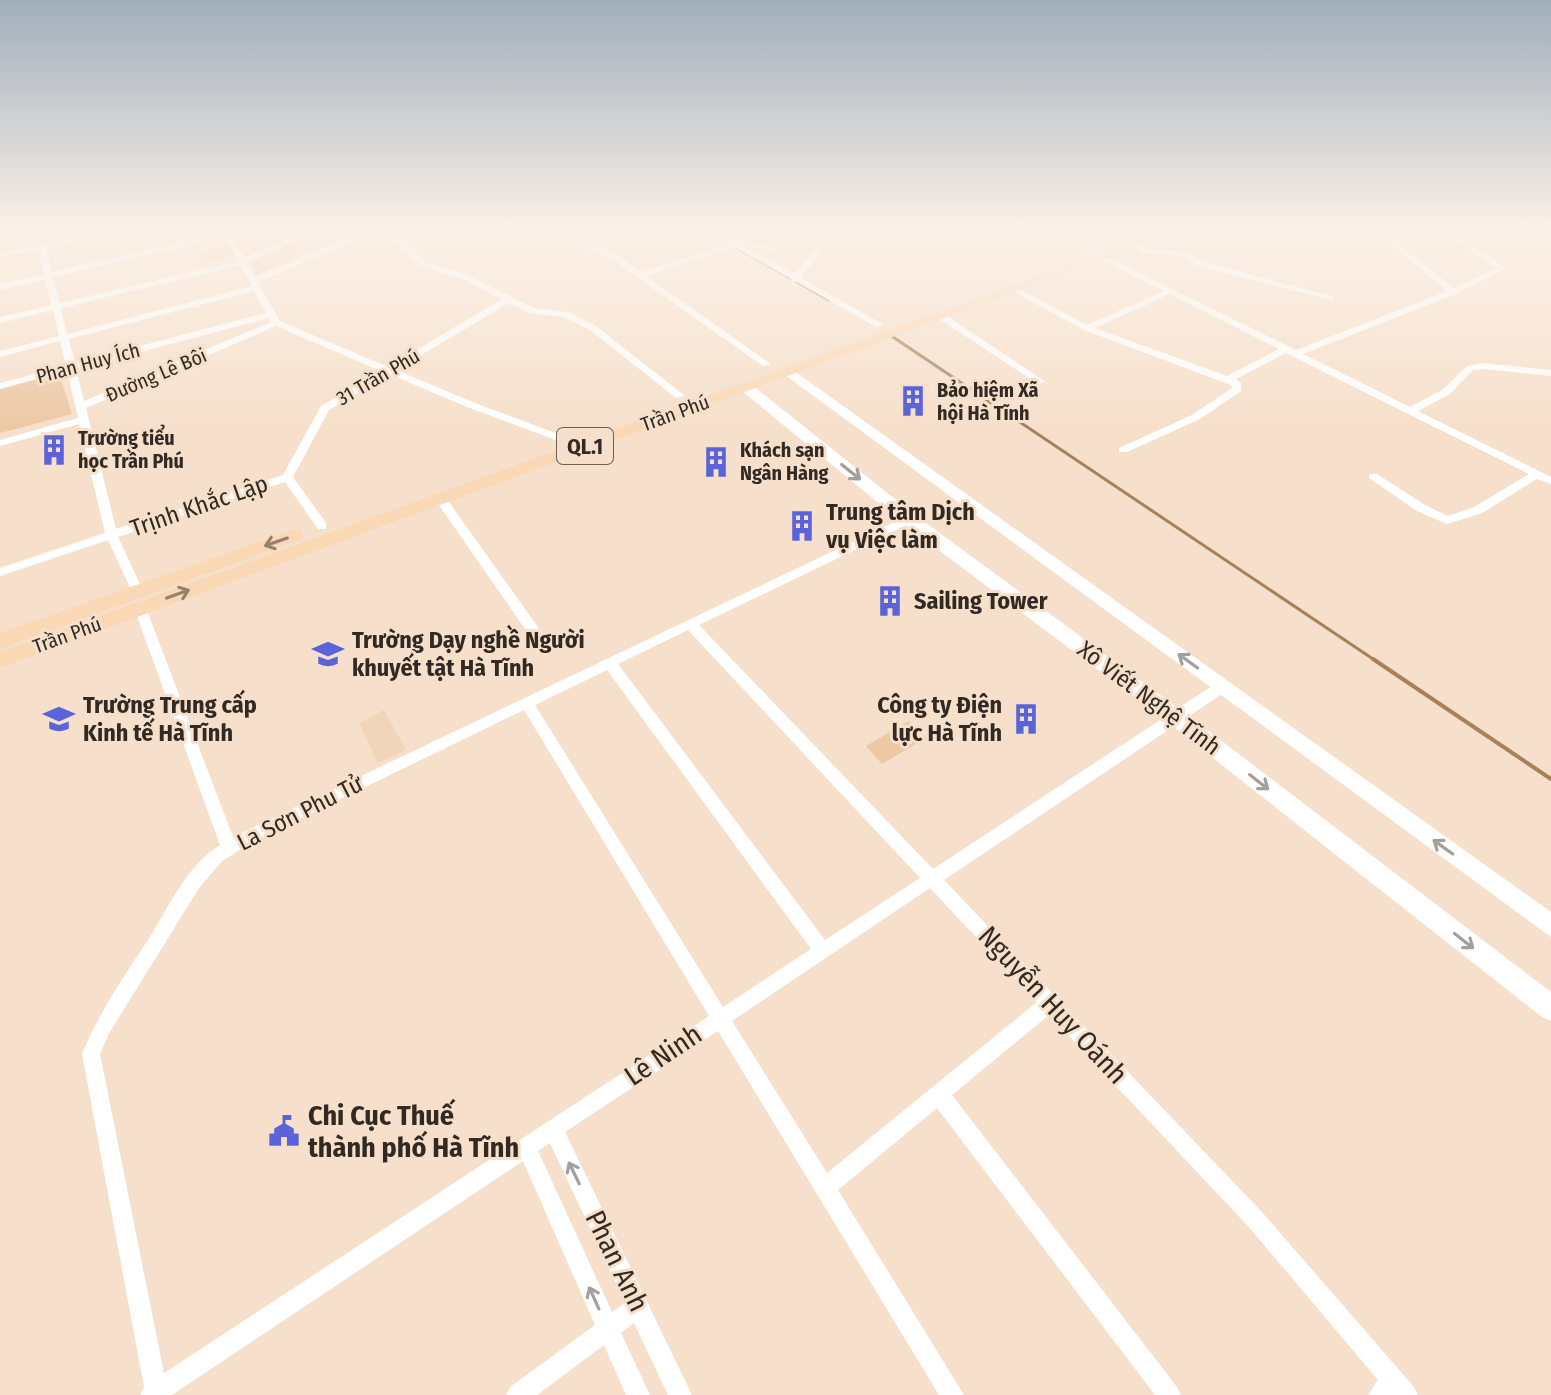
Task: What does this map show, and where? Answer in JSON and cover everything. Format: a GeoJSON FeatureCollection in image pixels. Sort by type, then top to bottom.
{"type":"FeatureCollection","features":[{"type":"Feature","properties":{"kind":"main road","name":"Trần Phú"},"geometry":{"type":"LineString","coordinates":[[0,660],[322,526],[766,364],[963,297]]}},
{"type":"Feature","properties":{"kind":"main road","name":"Trần Phú"},"geometry":{"type":"LineString","coordinates":[[0,641],[138,600],[440,498],[991,297]]}},
{"type":"Feature","properties":{"kind":"street"},"geometry":{"type":"LineString","coordinates":[[52,297],[112,536],[229,848]]}},
{"type":"Feature","properties":{"kind":"street"},"geometry":{"type":"LineString","coordinates":[[0,320],[92,297]]}},
{"type":"Feature","properties":{"kind":"street"},"geometry":{"type":"LineString","coordinates":[[0,354],[209,297]]}},
{"type":"Feature","properties":{"kind":"street"},"geometry":{"type":"LineString","coordinates":[[260,297],[272,319],[562,439]]}},
{"type":"Feature","properties":{"kind":"street"},"geometry":{"type":"LineString","coordinates":[[505,297],[541,313],[571,316],[593,328],[680,396]]}},
{"type":"Feature","properties":{"kind":"street"},"geometry":{"type":"LineString","coordinates":[[671,297],[766,364]]}},
{"type":"Feature","properties":{"kind":"street"},"geometry":{"type":"LineString","coordinates":[[827,297],[879,325]]}},
{"type":"Feature","properties":{"kind":"street"},"geometry":{"type":"LineString","coordinates":[[1028,297],[1087,328],[1236,383],[1237,389],[1229,396],[1196,417],[1123,450]]}},
{"type":"Feature","properties":{"kind":"street"},"geometry":{"type":"LineString","coordinates":[[1087,328],[1157,297]]}},
{"type":"Feature","properties":{"kind":"street"},"geometry":{"type":"LineString","coordinates":[[1184,297],[1551,481]]}},
{"type":"Feature","properties":{"kind":"street"},"geometry":{"type":"LineString","coordinates":[[1229,379],[1292,350],[1439,297]]}},
{"type":"Feature","properties":{"kind":"street","name":"31 Trần Phú"},"geometry":{"type":"LineString","coordinates":[[287,477],[325,408],[509,299]]}},
{"type":"Feature","properties":{"kind":"street"},"geometry":{"type":"LineString","coordinates":[[941,316],[1041,382]]}},
{"type":"Feature","properties":{"kind":"street","name":"Phan Huy Ích"},"geometry":{"type":"LineString","coordinates":[[0,386],[272,319]]}},
{"type":"Feature","properties":{"kind":"street","name":"Đường Lê Bôi"},"geometry":{"type":"LineString","coordinates":[[0,443],[80,414],[272,319]]}},
{"type":"Feature","properties":{"kind":"street"},"geometry":{"type":"LineString","coordinates":[[1410,411],[1446,392],[1470,368],[1497,366],[1551,373]]}},
{"type":"Feature","properties":{"kind":"street"},"geometry":{"type":"LineString","coordinates":[[790,372],[1551,926]]}},
{"type":"Feature","properties":{"kind":"street","name":"Xô Viết Nghệ Tĩnh"},"geometry":{"type":"LineString","coordinates":[[747,388],[909,519],[1178,719],[1551,1008]]}},
{"type":"Feature","properties":{"kind":"street"},"geometry":{"type":"LineString","coordinates":[[1373,476],[1421,508],[1447,520],[1478,510],[1537,474]]}},
{"type":"Feature","properties":{"kind":"street"},"geometry":{"type":"LineString","coordinates":[[287,477],[322,526]]}},
{"type":"Feature","properties":{"kind":"street","name":"Trịnh Khắc Lập"},"geometry":{"type":"LineString","coordinates":[[0,572],[287,477]]}},
{"type":"Feature","properties":{"kind":"street"},"geometry":{"type":"LineString","coordinates":[[440,498],[537,636]]}},
{"type":"Feature","properties":{"kind":"street","name":"La Sơn Phu Tử"},"geometry":{"type":"LineString","coordinates":[[155,1394],[91,1054],[101,1029],[193,883],[216,856],[526,702],[909,519]]}},
{"type":"Feature","properties":{"kind":"street","name":"Nguyễn Huy Oánh"},"geometry":{"type":"LineString","coordinates":[[690,624],[933,876],[1255,1219],[1393,1390]]}},
{"type":"Feature","properties":{"kind":"street"},"geometry":{"type":"LineString","coordinates":[[609,662],[822,950]]}},
{"type":"Feature","properties":{"kind":"street","name":"Lê Ninh"},"geometry":{"type":"LineString","coordinates":[[155,1394],[933,876],[1178,719],[1223,686]]}},
{"type":"Feature","properties":{"kind":"street"},"geometry":{"type":"LineString","coordinates":[[526,702],[952,1395]]}},
{"type":"Feature","properties":{"kind":"street"},"geometry":{"type":"LineString","coordinates":[[824,1188],[1051,1002]]}},
{"type":"Feature","properties":{"kind":"street"},"geometry":{"type":"LineString","coordinates":[[939,1094],[1169,1395]]}},
{"type":"Feature","properties":{"kind":"street","name":"Phan Anh"},"geometry":{"type":"LineString","coordinates":[[553,1128],[680,1395]]}},
{"type":"Feature","properties":{"kind":"street","name":"Phan Anh"},"geometry":{"type":"LineString","coordinates":[[526,1146],[638,1395]]}},
{"type":"Feature","properties":{"kind":"street"},"geometry":{"type":"LineString","coordinates":[[518,1395],[639,1306]]}},
{"type":"Feature","properties":{"kind":"shaded area"},"geometry":{"type":"Polygon","coordinates":[[[59,373],[72,414],[0,433],[0,387],[59,373]]]}},
{"type":"Feature","properties":{"kind":"shaded area"},"geometry":{"type":"Polygon","coordinates":[[[384,710],[406,750],[378,763],[359,723],[384,710]]]}},
{"type":"Feature","properties":{"kind":"shaded area"},"geometry":{"type":"Polygon","coordinates":[[[909,721],[926,738],[882,764],[866,746],[909,721]]]}},
{"type":"Feature","properties":{"kind":"waterway"},"geometry":{"type":"LineString","coordinates":[[824,297],[829,300]]}},
{"type":"Feature","properties":{"kind":"waterway"},"geometry":{"type":"LineString","coordinates":[[890,335],[1376,661]]}},
{"type":"Feature","properties":{"kind":"waterway"},"geometry":{"type":"LineString","coordinates":[[1373,659],[1551,779]]}},
{"type":"Feature","properties":{"kind":"place","name":"Bảo hiệm Xã hội Hà Tĩnh"},"geometry":{"type":"Point","coordinates":[913,401]}},
{"type":"Feature","properties":{"kind":"place","name":"Trường tiểu học Trần Phú"},"geometry":{"type":"Point","coordinates":[54,450]}},
{"type":"Feature","properties":{"kind":"place","name":"Khách sạn Ngân Hàng"},"geometry":{"type":"Point","coordinates":[716,462]}},
{"type":"Feature","properties":{"kind":"place","name":"Trung tâm Dịch vụ Việc làm"},"geometry":{"type":"Point","coordinates":[802,526]}},
{"type":"Feature","properties":{"kind":"place","name":"Sailing Tower"},"geometry":{"type":"Point","coordinates":[890,601]}},
{"type":"Feature","properties":{"kind":"place","name":"Trường Dạy nghề Người khuyết tật Hà Tĩnh"},"geometry":{"type":"Point","coordinates":[328,654]}},
{"type":"Feature","properties":{"kind":"place","name":"Trường Trung cấp Kinh tế Hà Tĩnh"},"geometry":{"type":"Point","coordinates":[59,719]}},
{"type":"Feature","properties":{"kind":"place","name":"Công ty Điện lực Hà Tĩnh"},"geometry":{"type":"Point","coordinates":[1026,719]}},
{"type":"Feature","properties":{"kind":"place","name":"Chi Cục Thuế thành phố Hà Tĩnh"},"geometry":{"type":"Point","coordinates":[284,1131]}}]}
